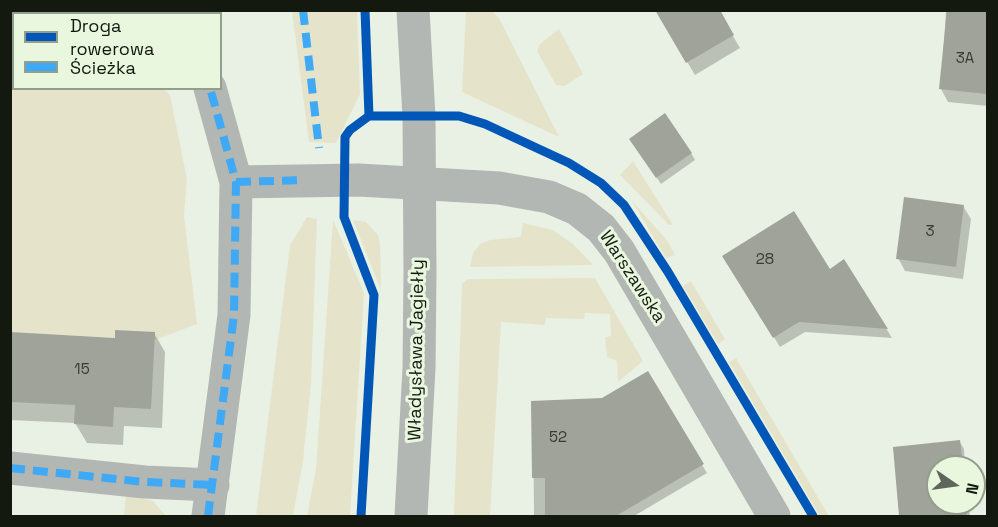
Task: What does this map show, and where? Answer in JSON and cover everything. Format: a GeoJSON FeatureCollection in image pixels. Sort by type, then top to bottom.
{"type":"FeatureCollection","features":[{"type":"Feature","properties":{"kind":"street"},"geometry":{"type":"LineString","coordinates":[[413,10],[420,184]]}},
{"type":"Feature","properties":{"kind":"street"},"geometry":{"type":"LineString","coordinates":[[10,468],[145,482],[210,501],[234,315],[236,182],[211,90]]}},
{"type":"Feature","properties":{"kind":"street","name":"Warszawska"},"geometry":{"type":"LineString","coordinates":[[236,182],[344,179],[499,188],[549,197],[577,209],[601,228],[619,251],[774,516]]}},
{"type":"Feature","properties":{"kind":"street","name":"Władysława Jagiełły"},"geometry":{"type":"LineString","coordinates":[[411,516],[419,368],[420,184]]}},
{"type":"Feature","properties":{"kind":"green space"},"geometry":{"type":"Polygon","coordinates":[[[292,11],[357,11],[360,94],[336,143],[309,142],[292,11]]]}},
{"type":"Feature","properties":{"kind":"green space"},"geometry":{"type":"Polygon","coordinates":[[[466,11],[492,11],[499,18],[559,137],[462,92],[466,11]]]}},
{"type":"Feature","properties":{"kind":"green space"},"geometry":{"type":"Polygon","coordinates":[[[559,29],[583,74],[565,86],[556,85],[537,51],[540,44],[559,29]]]}},
{"type":"Feature","properties":{"kind":"green space"},"geometry":{"type":"Polygon","coordinates":[[[10,64],[12,65],[12,90],[164,90],[170,95],[187,179],[184,215],[197,324],[155,340],[11,333],[10,64]]]}},
{"type":"Feature","properties":{"kind":"green space"},"geometry":{"type":"Polygon","coordinates":[[[633,161],[673,225],[669,225],[620,175],[633,161]]]}},
{"type":"Feature","properties":{"kind":"green space"},"geometry":{"type":"Polygon","coordinates":[[[631,200],[667,240],[675,255],[666,258],[631,200]]]}},
{"type":"Feature","properties":{"kind":"green space"},"geometry":{"type":"Polygon","coordinates":[[[307,217],[317,219],[311,384],[303,461],[293,516],[256,516],[290,245],[307,217]]]}},
{"type":"Feature","properties":{"kind":"green space"},"geometry":{"type":"Polygon","coordinates":[[[333,220],[364,293],[350,516],[307,516],[316,469],[333,220]]]}},
{"type":"Feature","properties":{"kind":"green space"},"geometry":{"type":"Polygon","coordinates":[[[353,220],[366,222],[378,235],[381,290],[353,220]]]}},
{"type":"Feature","properties":{"kind":"green space"},"geometry":{"type":"Polygon","coordinates":[[[523,223],[553,230],[573,244],[593,265],[470,267],[473,253],[480,244],[490,240],[521,237],[523,223]]]}},
{"type":"Feature","properties":{"kind":"green space"},"geometry":{"type":"Polygon","coordinates":[[[595,278],[643,361],[618,382],[617,361],[607,357],[605,337],[611,336],[610,314],[585,313],[584,319],[546,318],[545,325],[501,322],[490,516],[454,516],[462,284],[468,279],[595,278]]]}},
{"type":"Feature","properties":{"kind":"green space"},"geometry":{"type":"Polygon","coordinates":[[[691,281],[725,339],[718,344],[683,286],[691,281]]]}},
{"type":"Feature","properties":{"kind":"green space"},"geometry":{"type":"Polygon","coordinates":[[[736,358],[829,516],[820,516],[729,362],[736,358]]]}},
{"type":"Feature","properties":{"kind":"green space"},"geometry":{"type":"Polygon","coordinates":[[[126,494],[153,501],[166,516],[124,516],[126,494]]]}},
{"type":"Feature","properties":{"kind":"building"},"geometry":{"type":"Polygon","coordinates":[[[655,10],[720,10],[734,35],[686,63],[655,10]]]}},
{"type":"Feature","properties":{"kind":"building"},"geometry":{"type":"Polygon","coordinates":[[[947,10],[987,10],[987,94],[939,89],[947,10]]]}},
{"type":"Feature","properties":{"kind":"building"},"geometry":{"type":"Polygon","coordinates":[[[665,113],[692,153],[656,178],[629,139],[665,113]]]}},
{"type":"Feature","properties":{"kind":"building"},"geometry":{"type":"Polygon","coordinates":[[[904,197],[964,205],[956,267],[896,259],[904,197]]]}},
{"type":"Feature","properties":{"kind":"building"},"geometry":{"type":"Polygon","coordinates":[[[794,211],[830,269],[844,259],[888,329],[799,322],[773,338],[722,256],[794,211]]]}},
{"type":"Feature","properties":{"kind":"building"},"geometry":{"type":"Polygon","coordinates":[[[115,330],[155,332],[151,409],[114,407],[113,427],[74,424],[75,405],[10,402],[10,332],[115,338],[115,330]]]}},
{"type":"Feature","properties":{"kind":"building"},"geometry":{"type":"Polygon","coordinates":[[[648,371],[704,464],[616,516],[545,516],[545,478],[532,478],[531,401],[602,398],[648,371]]]}},
{"type":"Feature","properties":{"kind":"building"},"geometry":{"type":"Polygon","coordinates":[[[960,440],[962,455],[926,455],[926,515],[967,516],[899,516],[893,447],[960,440]]]}},
{"type":"Feature","properties":{"kind":"marked path"},"geometry":{"type":"LineString","coordinates":[[303,10],[319,148]]}},
{"type":"Feature","properties":{"kind":"marked path"},"geometry":{"type":"LineString","coordinates":[[208,516],[234,315],[236,182],[211,90]]}},
{"type":"Feature","properties":{"kind":"marked path"},"geometry":{"type":"LineString","coordinates":[[236,182],[305,180]]}},
{"type":"Feature","properties":{"kind":"marked path"},"geometry":{"type":"LineString","coordinates":[[10,468],[145,482],[213,485]]}},
{"type":"Feature","properties":{"kind":"cycle path"},"geometry":{"type":"LineString","coordinates":[[365,10],[369,116]]}},
{"type":"Feature","properties":{"kind":"cycle path"},"geometry":{"type":"LineString","coordinates":[[361,516],[374,295],[344,217],[345,137],[350,130],[369,116],[459,116],[485,124],[569,163],[601,183],[624,205],[668,272],[813,516]]}}]}
